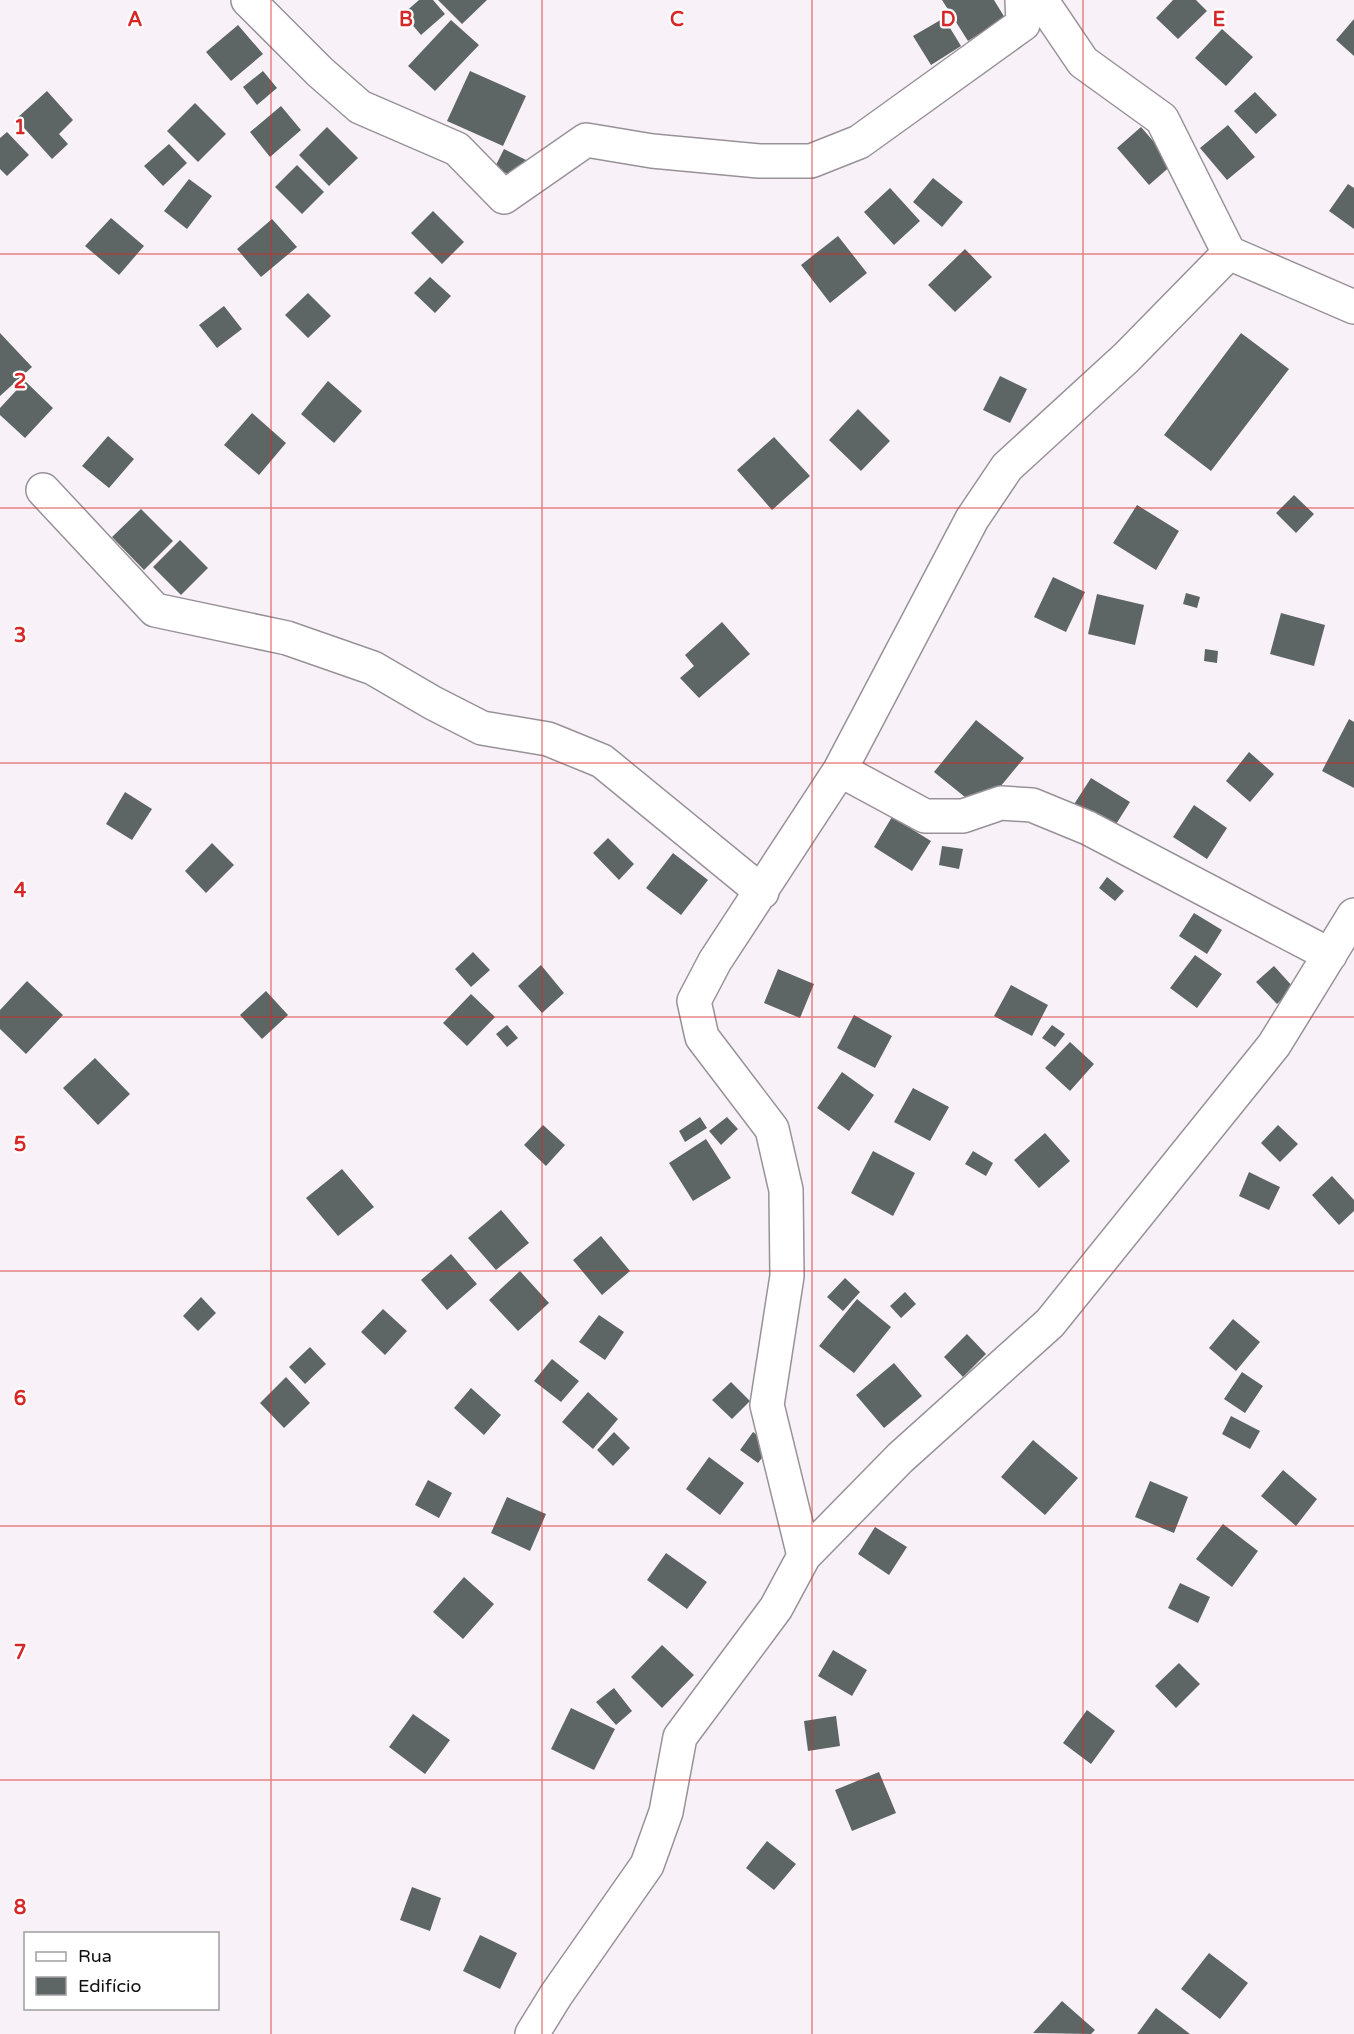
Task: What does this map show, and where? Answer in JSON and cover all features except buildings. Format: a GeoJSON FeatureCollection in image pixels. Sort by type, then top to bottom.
{"type":"FeatureCollection","features":[{"type":"Feature","properties":{"kind":"street"},"geometry":{"type":"LineString","coordinates":[[248,0],[320,72],[360,106],[457,149],[504,197],[586,140],[652,151],[747,160],[811,162],[859,142],[1023,24],[1022,0]]}},
{"type":"Feature","properties":{"kind":"street"},"geometry":{"type":"LineString","coordinates":[[1041,0],[1083,62],[1162,119],[1229,253],[1354,307]]}},
{"type":"Feature","properties":{"kind":"street"},"geometry":{"type":"LineString","coordinates":[[804,1556],[767,1405],[787,1276],[786,1190],[772,1129],[702,1038],[694,1001],[715,961],[840,770],[972,519],[1007,467],[1126,358],[1229,253]]}},
{"type":"Feature","properties":{"kind":"street"},"geometry":{"type":"LineString","coordinates":[[44,490],[155,610],[287,638],[373,669],[482,728],[548,739],[602,761],[762,892]]}},
{"type":"Feature","properties":{"kind":"street"},"geometry":{"type":"LineString","coordinates":[[840,770],[924,816],[963,816],[1002,803],[1032,806],[1088,828],[1330,955]]}},
{"type":"Feature","properties":{"kind":"street"},"geometry":{"type":"LineString","coordinates":[[532,2034],[556,1995],[647,1865],[666,1812],[680,1737],[776,1608],[804,1556],[900,1458],[1050,1323],[1274,1045],[1354,915]]}}]}
